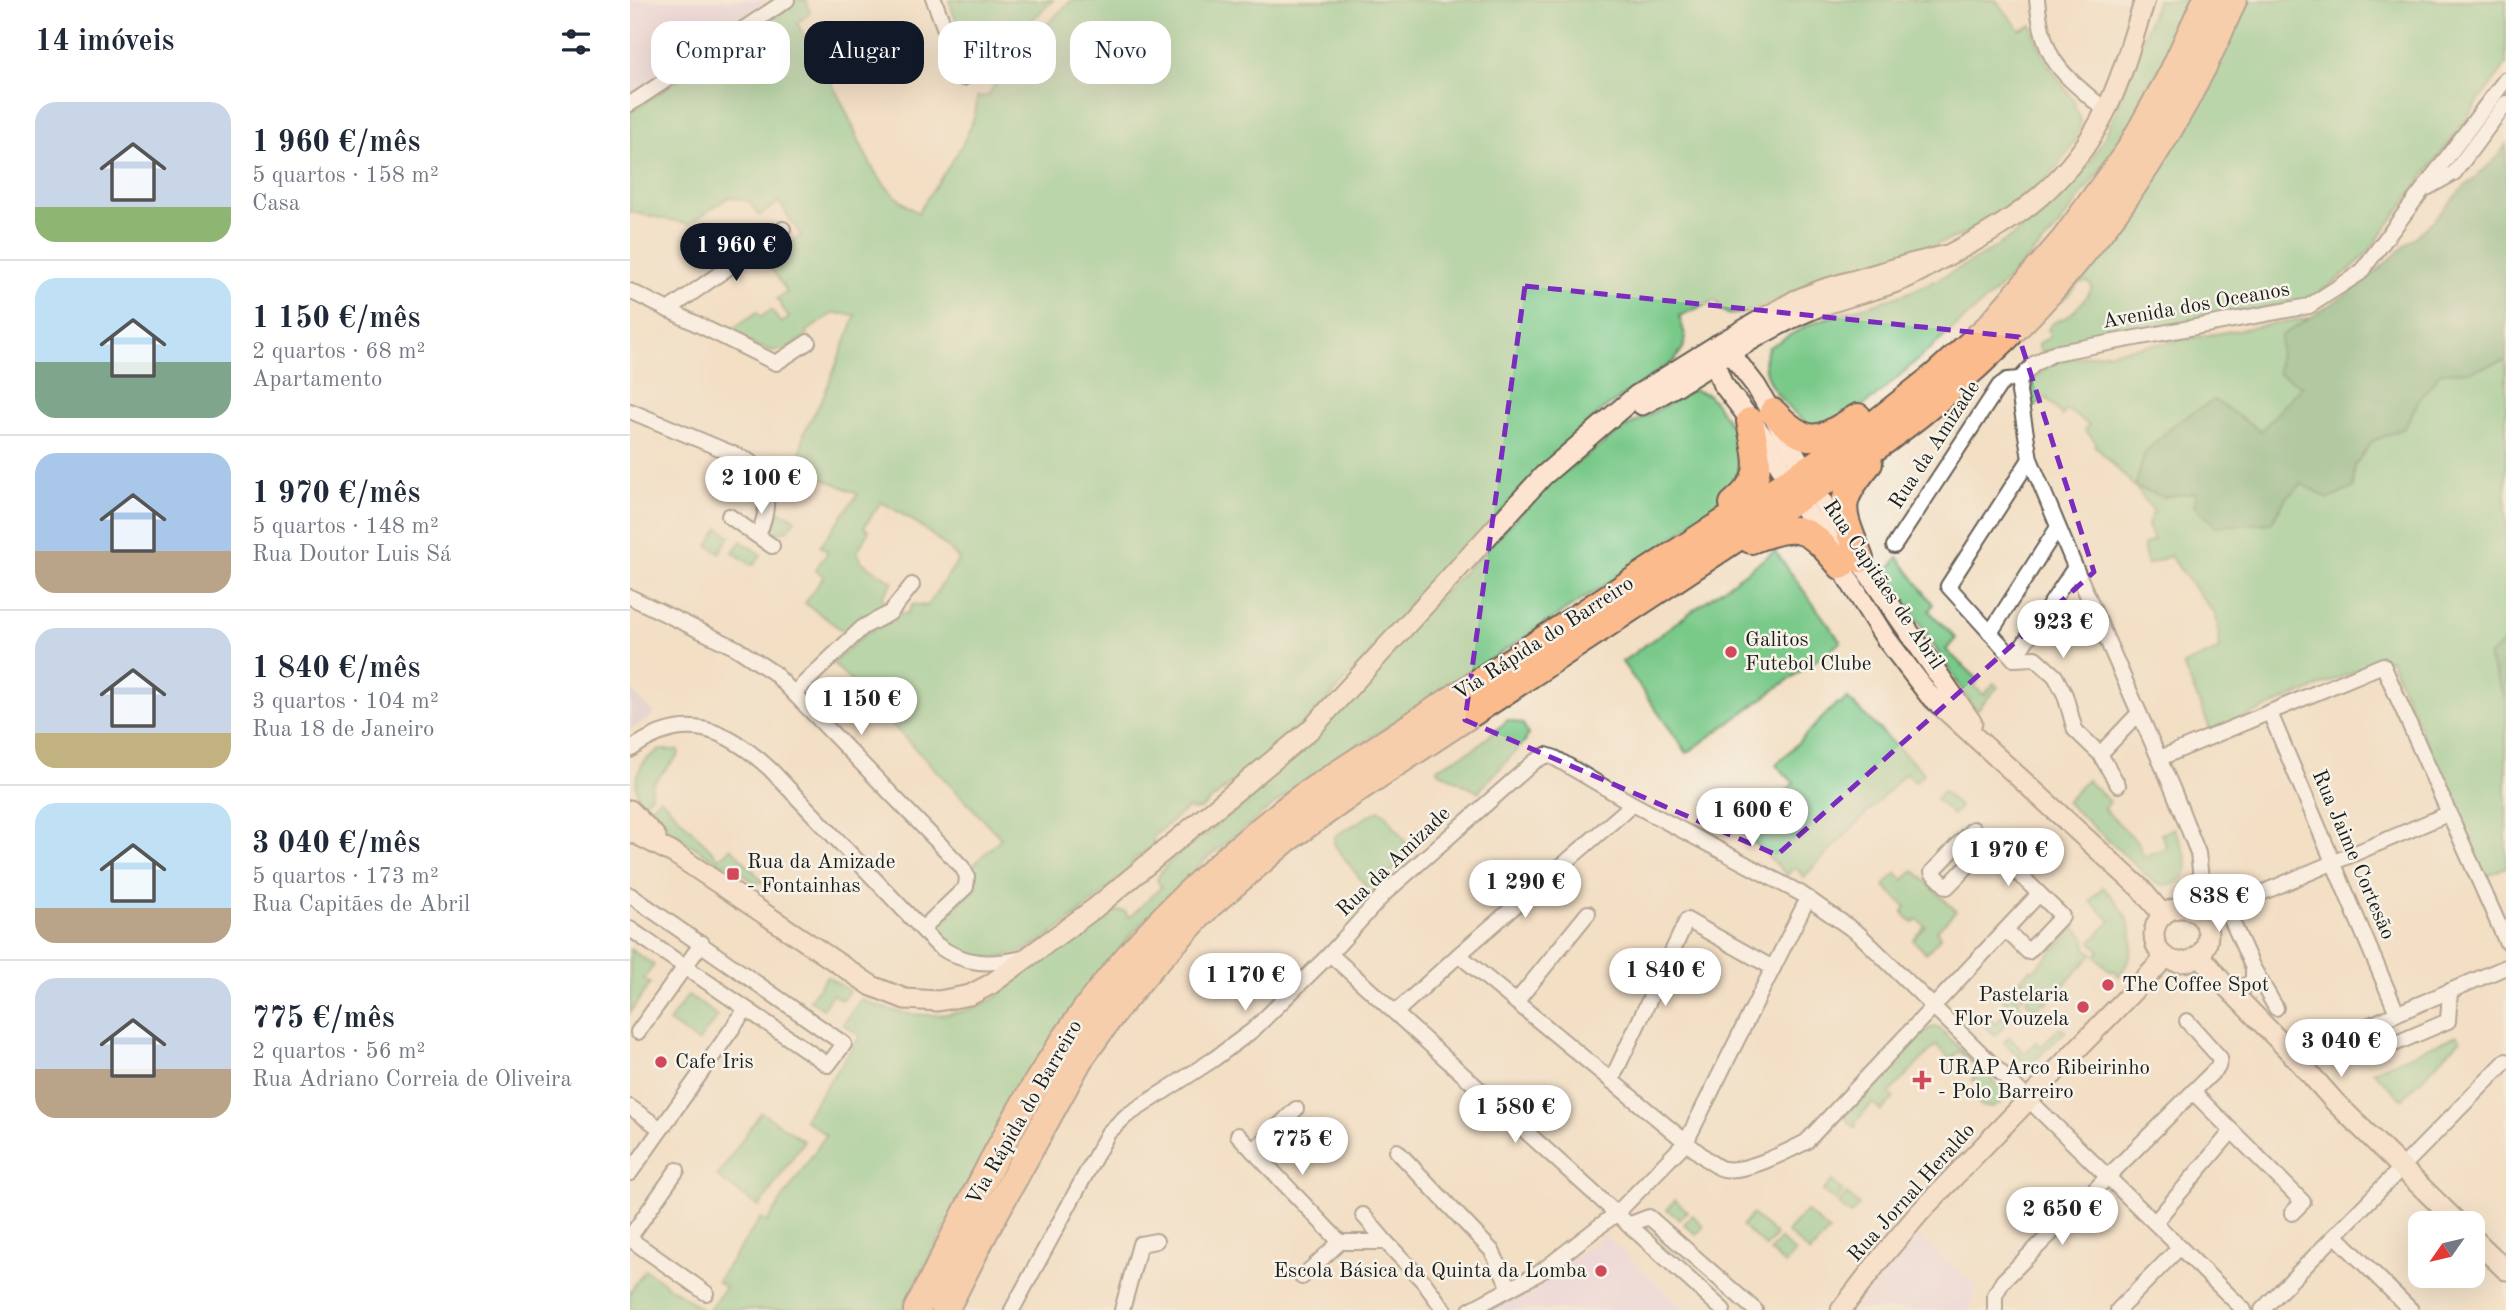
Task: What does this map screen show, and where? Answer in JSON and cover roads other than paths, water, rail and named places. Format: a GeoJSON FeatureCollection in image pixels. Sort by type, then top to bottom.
{"type":"FeatureCollection","features":[{"type":"Feature","properties":{"kind":"highway","name":"Via Rápida do Barreiro"},"geometry":{"type":"LineString","coordinates":[[1802,485],[1971,344],[2065,239],[2129,150],[2172,74],[2206,0]]}},
{"type":"Feature","properties":{"kind":"highway","name":"Via Rápida do Barreiro"},"geometry":{"type":"LineString","coordinates":[[917,1310],[1012,1127],[1076,1023],[1128,956],[1184,896],[1241,844],[1301,798],[1802,485],[1891,438],[1966,377],[2077,263],[2131,191],[2179,115],[2213,49],[2233,0]]}},
{"type":"Feature","properties":{"kind":"highway"},"geometry":{"type":"LineString","coordinates":[[1710,544],[1755,480],[1761,417],[1801,435],[1816,438],[1825,436],[1866,412],[1926,370],[2009,301]]}},
{"type":"Feature","properties":{"kind":"highway"},"geometry":{"type":"LineString","coordinates":[[1851,563],[1845,498],[1853,482],[1891,438]]}},
{"type":"Feature","properties":{"kind":"highway"},"geometry":{"type":"LineString","coordinates":[[1710,544],[1796,530],[1813,537],[1851,563]]}},
{"type":"Feature","properties":{"kind":"highway","name":"Via Rápida do Barreiro"},"geometry":{"type":"LineString","coordinates":[[944,1310],[1079,1060],[1114,1011],[1152,965],[1209,905],[1285,840],[1710,544]]}},
{"type":"Feature","properties":{"kind":"main road"},"geometry":{"type":"LineString","coordinates":[[630,831],[675,854],[872,986],[905,999],[938,1001],[970,995],[1031,956],[1094,908],[1311,729],[1543,476],[1637,395],[1813,309],[1901,281],[1987,236],[2024,211],[2070,167],[2106,111],[2145,0]]}},
{"type":"Feature","properties":{"kind":"main road"},"geometry":{"type":"LineString","coordinates":[[1604,424],[1676,386],[1780,308],[1817,292],[1948,255]]}},
{"type":"Feature","properties":{"kind":"main road"},"geometry":{"type":"LineString","coordinates":[[1761,417],[1751,366],[1753,351],[1776,327]]}},
{"type":"Feature","properties":{"kind":"main road"},"geometry":{"type":"LineString","coordinates":[[1721,353],[1742,367],[1756,386]]}},
{"type":"Feature","properties":{"kind":"main road"},"geometry":{"type":"LineString","coordinates":[[1721,353],[1718,377],[1726,389],[1761,417]]}},
{"type":"Feature","properties":{"kind":"main road"},"geometry":{"type":"LineString","coordinates":[[1676,386],[1705,381],[1726,389]]}},
{"type":"Feature","properties":{"kind":"main road","name":"Rua Capitães de Abril"},"geometry":{"type":"LineString","coordinates":[[1761,417],[1784,438],[1802,485],[1851,563],[1884,636],[1929,695],[2140,888],[2163,915]]}},
{"type":"Feature","properties":{"kind":"main road"},"geometry":{"type":"LineString","coordinates":[[630,810],[675,854]]}},
{"type":"Feature","properties":{"kind":"main road"},"geometry":{"type":"LineString","coordinates":[[2176,908],[2191,909],[2207,926],[2208,942],[2194,960],[2179,963],[2165,958],[2156,947],[2155,926],[2163,915],[2176,908]]}},
{"type":"Feature","properties":{"kind":"main road"},"geometry":{"type":"LineString","coordinates":[[2200,955],[2334,1102],[2446,1211]]}},
{"type":"Feature","properties":{"kind":"main road","name":"Rua Jornal Heraldo"},"geometry":{"type":"LineString","coordinates":[[1842,1310],[1920,1212],[2165,958]]}},
{"type":"Feature","properties":{"kind":"main road"},"geometry":{"type":"LineString","coordinates":[[2485,1250],[2506,1270]]}},
{"type":"Feature","properties":{"kind":"street"},"geometry":{"type":"LineString","coordinates":[[630,104],[787,0]]}},
{"type":"Feature","properties":{"kind":"street"},"geometry":{"type":"LineString","coordinates":[[934,0],[942,21]]}},
{"type":"Feature","properties":{"kind":"street"},"geometry":{"type":"LineString","coordinates":[[2037,0],[2043,38],[2055,65],[2106,111]]}},
{"type":"Feature","properties":{"kind":"street","name":"Avenida dos Oceanos"},"geometry":{"type":"LineString","coordinates":[[2020,379],[2034,365],[2054,353],[2309,306],[2360,273],[2506,79]]}},
{"type":"Feature","properties":{"kind":"street","name":"Avenida dos Oceanos"},"geometry":{"type":"LineString","coordinates":[[2423,190],[2454,173],[2506,103]]}},
{"type":"Feature","properties":{"kind":"street"},"geometry":{"type":"LineString","coordinates":[[668,310],[783,229]]}},
{"type":"Feature","properties":{"kind":"street"},"geometry":{"type":"LineString","coordinates":[[630,292],[776,363],[808,342]]}},
{"type":"Feature","properties":{"kind":"street"},"geometry":{"type":"LineString","coordinates":[[2020,379],[2019,392],[2030,459],[2160,758],[2198,853],[2201,869],[2199,886],[2191,909]]}},
{"type":"Feature","properties":{"kind":"street","name":"Rua da Amizade"},"geometry":{"type":"LineString","coordinates":[[1894,546],[2000,386],[2007,380],[2020,379]]}},
{"type":"Feature","properties":{"kind":"street"},"geometry":{"type":"LineString","coordinates":[[630,411],[743,458],[756,466],[765,486],[764,516],[758,535]]}},
{"type":"Feature","properties":{"kind":"street"},"geometry":{"type":"LineString","coordinates":[[2014,659],[1948,586],[2030,459]]}},
{"type":"Feature","properties":{"kind":"street"},"geometry":{"type":"LineString","coordinates":[[729,516],[772,546]]}},
{"type":"Feature","properties":{"kind":"street"},"geometry":{"type":"LineString","coordinates":[[1990,633],[2058,527]]}},
{"type":"Feature","properties":{"kind":"street"},"geometry":{"type":"LineString","coordinates":[[2014,659],[2075,567]]}},
{"type":"Feature","properties":{"kind":"street"},"geometry":{"type":"LineString","coordinates":[[794,693],[863,627],[890,613],[912,585]]}},
{"type":"Feature","properties":{"kind":"street"},"geometry":{"type":"LineString","coordinates":[[630,597],[736,648],[774,673],[965,872],[966,887],[922,929]]}},
{"type":"Feature","properties":{"kind":"street"},"geometry":{"type":"LineString","coordinates":[[2014,659],[2035,658],[2055,676],[2065,695],[2076,730],[2100,754],[2118,785]]}},
{"type":"Feature","properties":{"kind":"street"},"geometry":{"type":"LineString","coordinates":[[2160,758],[2383,665],[2506,941]]}},
{"type":"Feature","properties":{"kind":"street"},"geometry":{"type":"LineString","coordinates":[[2100,754],[2139,713]]}},
{"type":"Feature","properties":{"kind":"street","name":"Rua Jaime Cortesão"},"geometry":{"type":"LineString","coordinates":[[2270,713],[2397,1013]]}},
{"type":"Feature","properties":{"kind":"street"},"geometry":{"type":"LineString","coordinates":[[630,750],[660,732],[684,727],[708,730],[741,745],[771,770],[947,952],[969,961],[995,964],[1031,956]]}},
{"type":"Feature","properties":{"kind":"street","name":"Rua da Amizade"},"geometry":{"type":"LineString","coordinates":[[1012,1310],[1108,1133],[1126,1116],[1214,1059],[1253,1030],[1330,954],[1385,893],[1539,757],[1546,755],[1555,758],[1633,804]]}},
{"type":"Feature","properties":{"kind":"street"},"geometry":{"type":"LineString","coordinates":[[1396,1012],[1633,804],[1808,898],[1859,934],[2244,1310]]}},
{"type":"Feature","properties":{"kind":"street"},"geometry":{"type":"LineString","coordinates":[[2226,908],[2450,813]]}},
{"type":"Feature","properties":{"kind":"street"},"geometry":{"type":"LineString","coordinates":[[1989,844],[2062,916],[2028,952],[2006,930]]}},
{"type":"Feature","properties":{"kind":"street"},"geometry":{"type":"LineString","coordinates":[[2199,886],[2218,894],[2252,968],[2276,1008]]}},
{"type":"Feature","properties":{"kind":"street"},"geometry":{"type":"LineString","coordinates":[[1459,955],[1686,1142],[1721,1169],[1735,1170],[1784,1153],[1806,1142],[2039,894]]}},
{"type":"Feature","properties":{"kind":"street"},"geometry":{"type":"LineString","coordinates":[[630,895],[844,1044],[828,1065],[630,929]]}},
{"type":"Feature","properties":{"kind":"street"},"geometry":{"type":"LineString","coordinates":[[1470,1310],[1539,1273],[1616,1214],[1686,1142],[1808,898]]}},
{"type":"Feature","properties":{"kind":"street"},"geometry":{"type":"LineString","coordinates":[[1516,1002],[1588,913]]}},
{"type":"Feature","properties":{"kind":"street"},"geometry":{"type":"LineString","coordinates":[[1611,1081],[1687,920],[1773,968]]}},
{"type":"Feature","properties":{"kind":"street"},"geometry":{"type":"LineString","coordinates":[[638,1032],[702,943]]}},
{"type":"Feature","properties":{"kind":"street"},"geometry":{"type":"LineString","coordinates":[[1330,954],[1723,1310]]}},
{"type":"Feature","properties":{"kind":"street"},"geometry":{"type":"LineString","coordinates":[[2295,1057],[2506,967]]}},
{"type":"Feature","properties":{"kind":"street"},"geometry":{"type":"LineString","coordinates":[[2223,983],[2239,988],[2246,986],[2253,979],[2252,968]]}},
{"type":"Feature","properties":{"kind":"street"},"geometry":{"type":"LineString","coordinates":[[2344,1036],[2366,1056],[2448,1021],[2450,991]]}},
{"type":"Feature","properties":{"kind":"street"},"geometry":{"type":"LineString","coordinates":[[630,1173],[746,1009]]}},
{"type":"Feature","properties":{"kind":"street"},"geometry":{"type":"LineString","coordinates":[[1995,1310],[1995,1295],[2003,1281],[2218,1067],[2220,1058],[2215,1050],[2187,1020]]}},
{"type":"Feature","properties":{"kind":"street"},"geometry":{"type":"LineString","coordinates":[[2262,1310],[2506,1061]]}},
{"type":"Feature","properties":{"kind":"street"},"geometry":{"type":"LineString","coordinates":[[2193,1093],[2303,1202],[2292,1213]]}},
{"type":"Feature","properties":{"kind":"street"},"geometry":{"type":"LineString","coordinates":[[630,1107],[660,1129]]}},
{"type":"Feature","properties":{"kind":"street"},"geometry":{"type":"LineString","coordinates":[[1253,1151],[1296,1109]]}},
{"type":"Feature","properties":{"kind":"street"},"geometry":{"type":"LineString","coordinates":[[2155,1222],[2232,1131]]}},
{"type":"Feature","properties":{"kind":"street"},"geometry":{"type":"LineString","coordinates":[[1238,1135],[1340,1242]]}},
{"type":"Feature","properties":{"kind":"street"},"geometry":{"type":"LineString","coordinates":[[1397,1151],[1492,1251],[1510,1288]]}},
{"type":"Feature","properties":{"kind":"street"},"geometry":{"type":"LineString","coordinates":[[677,1170],[630,1238],[706,1293]]}},
{"type":"Feature","properties":{"kind":"street"},"geometry":{"type":"LineString","coordinates":[[1363,1215],[1423,1281],[1444,1310]]}},
{"type":"Feature","properties":{"kind":"street"},"geometry":{"type":"LineString","coordinates":[[1628,1225],[1650,1217],[1755,1310]]}},
{"type":"Feature","properties":{"kind":"street"},"geometry":{"type":"LineString","coordinates":[[2336,1236],[2412,1310]]}},
{"type":"Feature","properties":{"kind":"street"},"geometry":{"type":"LineString","coordinates":[[1122,1310],[1139,1244],[1156,1241]]}},
{"type":"Feature","properties":{"kind":"street"},"geometry":{"type":"LineString","coordinates":[[1302,1277],[1340,1242],[1386,1242]]}},
{"type":"Feature","properties":{"kind":"street"},"geometry":{"type":"LineString","coordinates":[[2119,1310],[2179,1248]]}},
{"type":"Feature","properties":{"kind":"place","name":"Galitos Futebol Clube"},"geometry":{"type":"Point","coordinates":[1731,652]}},
{"type":"Feature","properties":{"kind":"place","name":"Rua da Amizade - Fontainhas"},"geometry":{"type":"Point","coordinates":[733,874]}},
{"type":"Feature","properties":{"kind":"place","name":"The Coffee Spot"},"geometry":{"type":"Point","coordinates":[2108,985]}},
{"type":"Feature","properties":{"kind":"place","name":"Pastelaria Flor Vouzela"},"geometry":{"type":"Point","coordinates":[2083,1007]}},
{"type":"Feature","properties":{"kind":"place","name":"Cafe Iris"},"geometry":{"type":"Point","coordinates":[661,1062]}},
{"type":"Feature","properties":{"kind":"place","name":"URAP Arco Ribeirinho - Polo Barreiro"},"geometry":{"type":"Point","coordinates":[1922,1080]}},
{"type":"Feature","properties":{"kind":"place","name":"Escola Básica da Quinta da Lomba"},"geometry":{"type":"Point","coordinates":[1601,1271]}}]}
